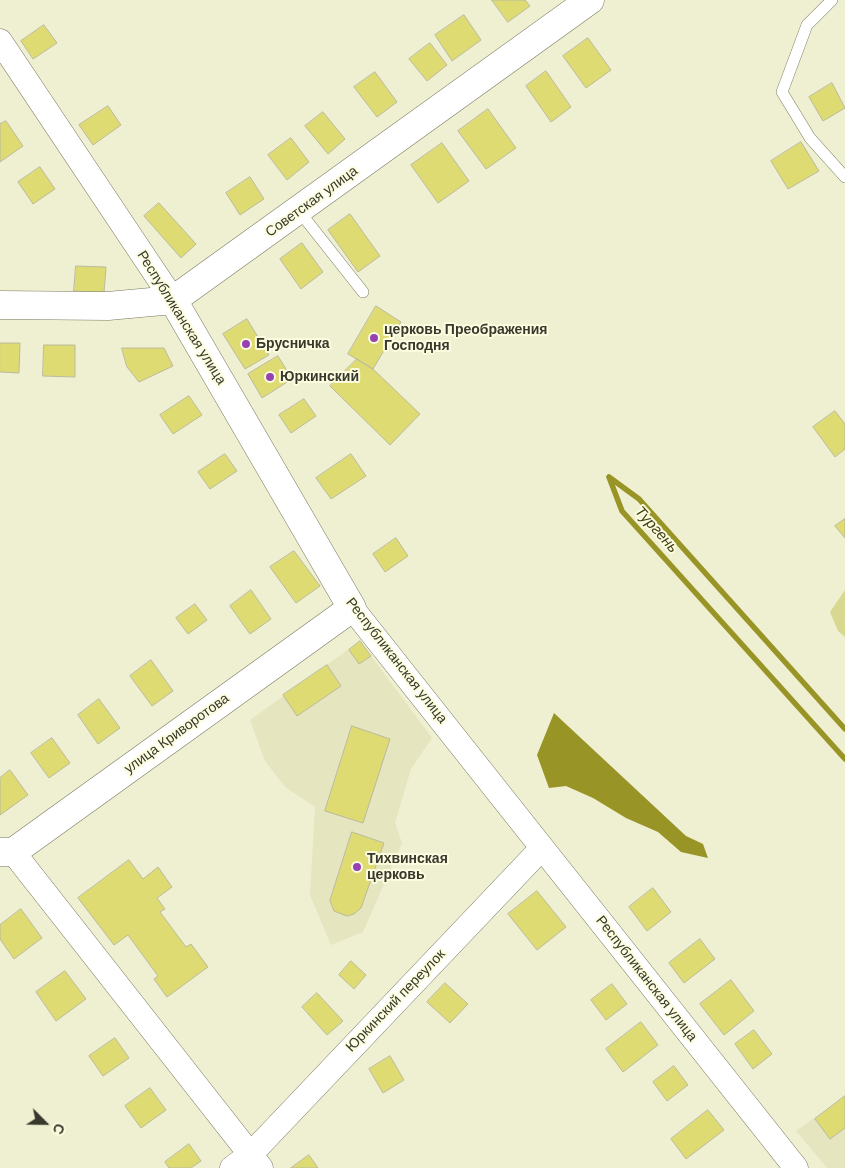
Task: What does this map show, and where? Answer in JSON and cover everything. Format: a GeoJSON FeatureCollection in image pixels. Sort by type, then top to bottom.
{"type":"FeatureCollection","features":[{"type":"Feature","properties":{"kind":"street","name":"Советская улица"},"geometry":{"type":"LineString","coordinates":[[0,304],[108,306],[173,300],[590,0]]}},
{"type":"Feature","properties":{"kind":"street","name":"Республиканская улица"},"geometry":{"type":"LineString","coordinates":[[0,41],[173,300],[352,608],[796,1168]]}},
{"type":"Feature","properties":{"kind":"street","name":"улица Криворотова"},"geometry":{"type":"LineString","coordinates":[[6,852],[352,608]]}},
{"type":"Feature","properties":{"kind":"street","name":"Юркинский переулок"},"geometry":{"type":"LineString","coordinates":[[232,1168],[256,1161],[542,848]]}},
{"type":"Feature","properties":{"kind":"street"},"geometry":{"type":"LineString","coordinates":[[6,852],[256,1161]]}},
{"type":"Feature","properties":{"kind":"lane"},"geometry":{"type":"LineString","coordinates":[[832,0],[806,24],[782,92],[810,138],[845,177]]}},
{"type":"Feature","properties":{"kind":"lane"},"geometry":{"type":"LineString","coordinates":[[299,211],[363,292]]}},
{"type":"Feature","properties":{"kind":"shaded area"},"geometry":{"type":"Polygon","coordinates":[[[845,590],[845,637],[838,631],[830,612],[845,590]]]}},
{"type":"Feature","properties":{"kind":"shaded area"},"geometry":{"type":"Polygon","coordinates":[[[360,641],[432,738],[411,769],[395,823],[402,843],[363,932],[331,945],[310,895],[315,807],[285,787],[265,761],[250,720],[360,641]]]}},
{"type":"Feature","properties":{"kind":"shaded area"},"geometry":{"type":"Polygon","coordinates":[[[554,713],[686,836],[703,844],[708,858],[681,852],[658,832],[626,818],[593,798],[566,786],[549,788],[537,755],[554,713]]]}},
{"type":"Feature","properties":{"kind":"shaded area"},"geometry":{"type":"Polygon","coordinates":[[[845,1096],[845,1168],[827,1168],[796,1131],[845,1096]]]}},
{"type":"Feature","properties":{"kind":"building"},"geometry":{"type":"Polygon","coordinates":[[[492,0],[525,0],[530,6],[508,22],[492,0]]]}},
{"type":"Feature","properties":{"kind":"building"},"geometry":{"type":"Polygon","coordinates":[[[464,15],[481,40],[452,61],[435,35],[464,15]]]}},
{"type":"Feature","properties":{"kind":"building"},"geometry":{"type":"Polygon","coordinates":[[[44,25],[57,43],[33,59],[21,41],[44,25]]]}},
{"type":"Feature","properties":{"kind":"building"},"geometry":{"type":"Polygon","coordinates":[[[588,38],[611,70],[586,88],[563,56],[588,38]]]}},
{"type":"Feature","properties":{"kind":"building"},"geometry":{"type":"Polygon","coordinates":[[[430,43],[447,65],[427,81],[409,59],[430,43]]]}},
{"type":"Feature","properties":{"kind":"building"},"geometry":{"type":"Polygon","coordinates":[[[546,71],[571,107],[551,122],[526,86],[546,71]]]}},
{"type":"Feature","properties":{"kind":"building"},"geometry":{"type":"Polygon","coordinates":[[[375,72],[397,102],[377,117],[354,87],[375,72]]]}},
{"type":"Feature","properties":{"kind":"building"},"geometry":{"type":"Polygon","coordinates":[[[832,83],[845,108],[823,121],[809,97],[832,83]]]}},
{"type":"Feature","properties":{"kind":"building"},"geometry":{"type":"Polygon","coordinates":[[[108,106],[121,125],[93,145],[79,125],[108,106]]]}},
{"type":"Feature","properties":{"kind":"building"},"geometry":{"type":"Polygon","coordinates":[[[488,109],[516,148],[486,169],[458,131],[488,109]]]}},
{"type":"Feature","properties":{"kind":"building"},"geometry":{"type":"Polygon","coordinates":[[[323,112],[345,139],[328,154],[305,126],[323,112]]]}},
{"type":"Feature","properties":{"kind":"building"},"geometry":{"type":"Polygon","coordinates":[[[6,121],[23,146],[0,162],[0,124],[6,121]]]}},
{"type":"Feature","properties":{"kind":"building"},"geometry":{"type":"Polygon","coordinates":[[[291,138],[309,162],[287,180],[268,155],[291,138]]]}},
{"type":"Feature","properties":{"kind":"building"},"geometry":{"type":"Polygon","coordinates":[[[801,142],[819,171],[788,189],[771,161],[801,142]]]}},
{"type":"Feature","properties":{"kind":"building"},"geometry":{"type":"Polygon","coordinates":[[[442,143],[469,181],[438,203],[411,165],[442,143]]]}},
{"type":"Feature","properties":{"kind":"building"},"geometry":{"type":"Polygon","coordinates":[[[40,167],[55,189],[33,204],[18,182],[40,167]]]}},
{"type":"Feature","properties":{"kind":"building"},"geometry":{"type":"Polygon","coordinates":[[[250,177],[264,199],[240,215],[226,193],[250,177]]]}},
{"type":"Feature","properties":{"kind":"building"},"geometry":{"type":"Polygon","coordinates":[[[159,203],[196,244],[181,258],[144,216],[159,203]]]}},
{"type":"Feature","properties":{"kind":"building"},"geometry":{"type":"Polygon","coordinates":[[[350,214],[380,256],[358,272],[328,230],[350,214]]]}},
{"type":"Feature","properties":{"kind":"building"},"geometry":{"type":"Polygon","coordinates":[[[302,243],[323,272],[301,289],[280,259],[302,243]]]}},
{"type":"Feature","properties":{"kind":"building"},"geometry":{"type":"Polygon","coordinates":[[[76,266],[106,267],[104,293],[74,291],[76,266]]]}},
{"type":"Feature","properties":{"kind":"building","name":"церковь Преображения Господня"},"geometry":{"type":"Polygon","coordinates":[[[376,306],[401,322],[373,369],[348,354],[376,306]]]}},
{"type":"Feature","properties":{"kind":"building","name":"Брусничка"},"geometry":{"type":"Polygon","coordinates":[[[247,319],[269,355],[245,369],[223,334],[247,319]]]}},
{"type":"Feature","properties":{"kind":"building"},"geometry":{"type":"Polygon","coordinates":[[[0,343],[20,343],[19,373],[0,372],[0,343]]]}},
{"type":"Feature","properties":{"kind":"building"},"geometry":{"type":"Polygon","coordinates":[[[44,345],[75,345],[75,377],[43,376],[44,345]]]}},
{"type":"Feature","properties":{"kind":"building"},"geometry":{"type":"Polygon","coordinates":[[[122,348],[164,348],[173,366],[139,382],[127,367],[122,348]]]}},
{"type":"Feature","properties":{"kind":"building","name":"Юркинский"},"geometry":{"type":"Polygon","coordinates":[[[278,356],[292,379],[262,398],[248,374],[278,356]]]}},
{"type":"Feature","properties":{"kind":"building"},"geometry":{"type":"Polygon","coordinates":[[[357,359],[373,369],[420,414],[390,445],[330,386],[357,359]]]}},
{"type":"Feature","properties":{"kind":"building"},"geometry":{"type":"Polygon","coordinates":[[[189,396],[202,415],[173,434],[160,415],[189,396]]]}},
{"type":"Feature","properties":{"kind":"building"},"geometry":{"type":"Polygon","coordinates":[[[304,399],[316,416],[291,433],[279,415],[304,399]]]}},
{"type":"Feature","properties":{"kind":"building"},"geometry":{"type":"Polygon","coordinates":[[[835,411],[845,424],[845,449],[835,457],[813,427],[835,411]]]}},
{"type":"Feature","properties":{"kind":"building"},"geometry":{"type":"Polygon","coordinates":[[[225,454],[237,471],[210,489],[198,472],[225,454]]]}},
{"type":"Feature","properties":{"kind":"building"},"geometry":{"type":"Polygon","coordinates":[[[351,454],[366,476],[331,499],[316,478],[351,454]]]}},
{"type":"Feature","properties":{"kind":"building"},"geometry":{"type":"Polygon","coordinates":[[[845,519],[845,538],[835,526],[845,519]]]}},
{"type":"Feature","properties":{"kind":"building"},"geometry":{"type":"Polygon","coordinates":[[[396,538],[408,556],[385,572],[373,554],[396,538]]]}},
{"type":"Feature","properties":{"kind":"building"},"geometry":{"type":"Polygon","coordinates":[[[294,551],[320,586],[296,603],[270,567],[294,551]]]}},
{"type":"Feature","properties":{"kind":"building"},"geometry":{"type":"Polygon","coordinates":[[[251,590],[271,619],[250,634],[230,606],[251,590]]]}},
{"type":"Feature","properties":{"kind":"building"},"geometry":{"type":"Polygon","coordinates":[[[195,604],[207,620],[188,634],[176,618],[195,604]]]}},
{"type":"Feature","properties":{"kind":"building"},"geometry":{"type":"Polygon","coordinates":[[[360,641],[371,656],[359,664],[349,650],[360,641]]]}},
{"type":"Feature","properties":{"kind":"building"},"geometry":{"type":"Polygon","coordinates":[[[151,660],[173,691],[152,706],[130,676],[151,660]]]}},
{"type":"Feature","properties":{"kind":"building"},"geometry":{"type":"Polygon","coordinates":[[[327,665],[341,686],[297,716],[283,695],[327,665]]]}},
{"type":"Feature","properties":{"kind":"building"},"geometry":{"type":"Polygon","coordinates":[[[99,699],[120,728],[98,744],[78,715],[99,699]]]}},
{"type":"Feature","properties":{"kind":"building"},"geometry":{"type":"Polygon","coordinates":[[[352,726],[390,739],[363,823],[325,811],[352,726]]]}},
{"type":"Feature","properties":{"kind":"building"},"geometry":{"type":"Polygon","coordinates":[[[52,738],[70,763],[49,778],[31,753],[52,738]]]}},
{"type":"Feature","properties":{"kind":"building"},"geometry":{"type":"Polygon","coordinates":[[[10,770],[28,795],[0,815],[0,778],[10,770]]]}},
{"type":"Feature","properties":{"kind":"building","name":"Тихвинская церковь"},"geometry":{"type":"Polygon","coordinates":[[[352,832],[384,843],[361,908],[354,914],[347,916],[334,911],[330,901],[352,832]]]}},
{"type":"Feature","properties":{"kind":"building"},"geometry":{"type":"Polygon","coordinates":[[[129,860],[143,879],[158,867],[172,887],[157,898],[165,909],[160,912],[186,947],[191,944],[208,967],[167,997],[154,979],[158,976],[128,935],[114,945],[78,898],[129,860]]]}},
{"type":"Feature","properties":{"kind":"building"},"geometry":{"type":"Polygon","coordinates":[[[653,888],[671,912],[647,931],[629,907],[653,888]]]}},
{"type":"Feature","properties":{"kind":"building"},"geometry":{"type":"Polygon","coordinates":[[[537,891],[566,927],[537,950],[508,914],[537,891]]]}},
{"type":"Feature","properties":{"kind":"building"},"geometry":{"type":"Polygon","coordinates":[[[21,909],[42,938],[14,959],[0,939],[0,925],[21,909]]]}},
{"type":"Feature","properties":{"kind":"building"},"geometry":{"type":"Polygon","coordinates":[[[700,939],[715,959],[684,983],[669,963],[700,939]]]}},
{"type":"Feature","properties":{"kind":"building"},"geometry":{"type":"Polygon","coordinates":[[[351,961],[366,975],[354,989],[339,975],[351,961]]]}},
{"type":"Feature","properties":{"kind":"building"},"geometry":{"type":"Polygon","coordinates":[[[65,971],[86,999],[56,1021],[36,992],[65,971]]]}},
{"type":"Feature","properties":{"kind":"building"},"geometry":{"type":"Polygon","coordinates":[[[731,980],[754,1011],[724,1035],[700,1004],[731,980]]]}},
{"type":"Feature","properties":{"kind":"building"},"geometry":{"type":"Polygon","coordinates":[[[445,983],[468,1004],[450,1023],[427,1002],[445,983]]]}},
{"type":"Feature","properties":{"kind":"building"},"geometry":{"type":"Polygon","coordinates":[[[612,984],[627,1004],[606,1020],[591,1000],[612,984]]]}},
{"type":"Feature","properties":{"kind":"building"},"geometry":{"type":"Polygon","coordinates":[[[317,993],[343,1021],[327,1035],[302,1007],[317,993]]]}},
{"type":"Feature","properties":{"kind":"building"},"geometry":{"type":"Polygon","coordinates":[[[641,1022],[658,1045],[623,1072],[606,1049],[641,1022]]]}},
{"type":"Feature","properties":{"kind":"building"},"geometry":{"type":"Polygon","coordinates":[[[754,1030],[772,1054],[753,1069],[735,1044],[754,1030]]]}},
{"type":"Feature","properties":{"kind":"building"},"geometry":{"type":"Polygon","coordinates":[[[115,1038],[129,1058],[103,1076],[89,1056],[115,1038]]]}},
{"type":"Feature","properties":{"kind":"building"},"geometry":{"type":"Polygon","coordinates":[[[390,1056],[404,1080],[383,1093],[369,1069],[390,1056]]]}},
{"type":"Feature","properties":{"kind":"building"},"geometry":{"type":"Polygon","coordinates":[[[674,1066],[688,1085],[667,1101],[653,1082],[674,1066]]]}},
{"type":"Feature","properties":{"kind":"building"},"geometry":{"type":"Polygon","coordinates":[[[150,1088],[166,1110],[141,1128],[125,1106],[150,1088]]]}},
{"type":"Feature","properties":{"kind":"building"},"geometry":{"type":"Polygon","coordinates":[[[845,1096],[845,1128],[830,1139],[815,1119],[845,1096]]]}},
{"type":"Feature","properties":{"kind":"building"},"geometry":{"type":"Polygon","coordinates":[[[708,1110],[724,1130],[686,1159],[671,1139],[708,1110]]]}},
{"type":"Feature","properties":{"kind":"building"},"geometry":{"type":"Polygon","coordinates":[[[189,1144],[201,1161],[191,1168],[169,1168],[165,1162],[189,1144]]]}},
{"type":"Feature","properties":{"kind":"building"},"geometry":{"type":"Polygon","coordinates":[[[309,1155],[318,1168],[291,1168],[309,1155]]]}},
{"type":"Feature","properties":{"kind":"waterway","name":"Тургень"},"geometry":{"type":"LineString","coordinates":[[609,477],[622,511],[845,759]]}},
{"type":"Feature","properties":{"kind":"waterway","name":"Тургень"},"geometry":{"type":"LineString","coordinates":[[609,477],[639,499],[845,729]]}},
{"type":"Feature","properties":{"kind":"place","name":"церковь Преображения Господня"},"geometry":{"type":"Point","coordinates":[374,338]}},
{"type":"Feature","properties":{"kind":"place","name":"Брусничка"},"geometry":{"type":"Point","coordinates":[246,344]}},
{"type":"Feature","properties":{"kind":"place","name":"Юркинский"},"geometry":{"type":"Point","coordinates":[270,377]}},
{"type":"Feature","properties":{"kind":"place","name":"Тихвинская церковь"},"geometry":{"type":"Point","coordinates":[357,867]}}]}
